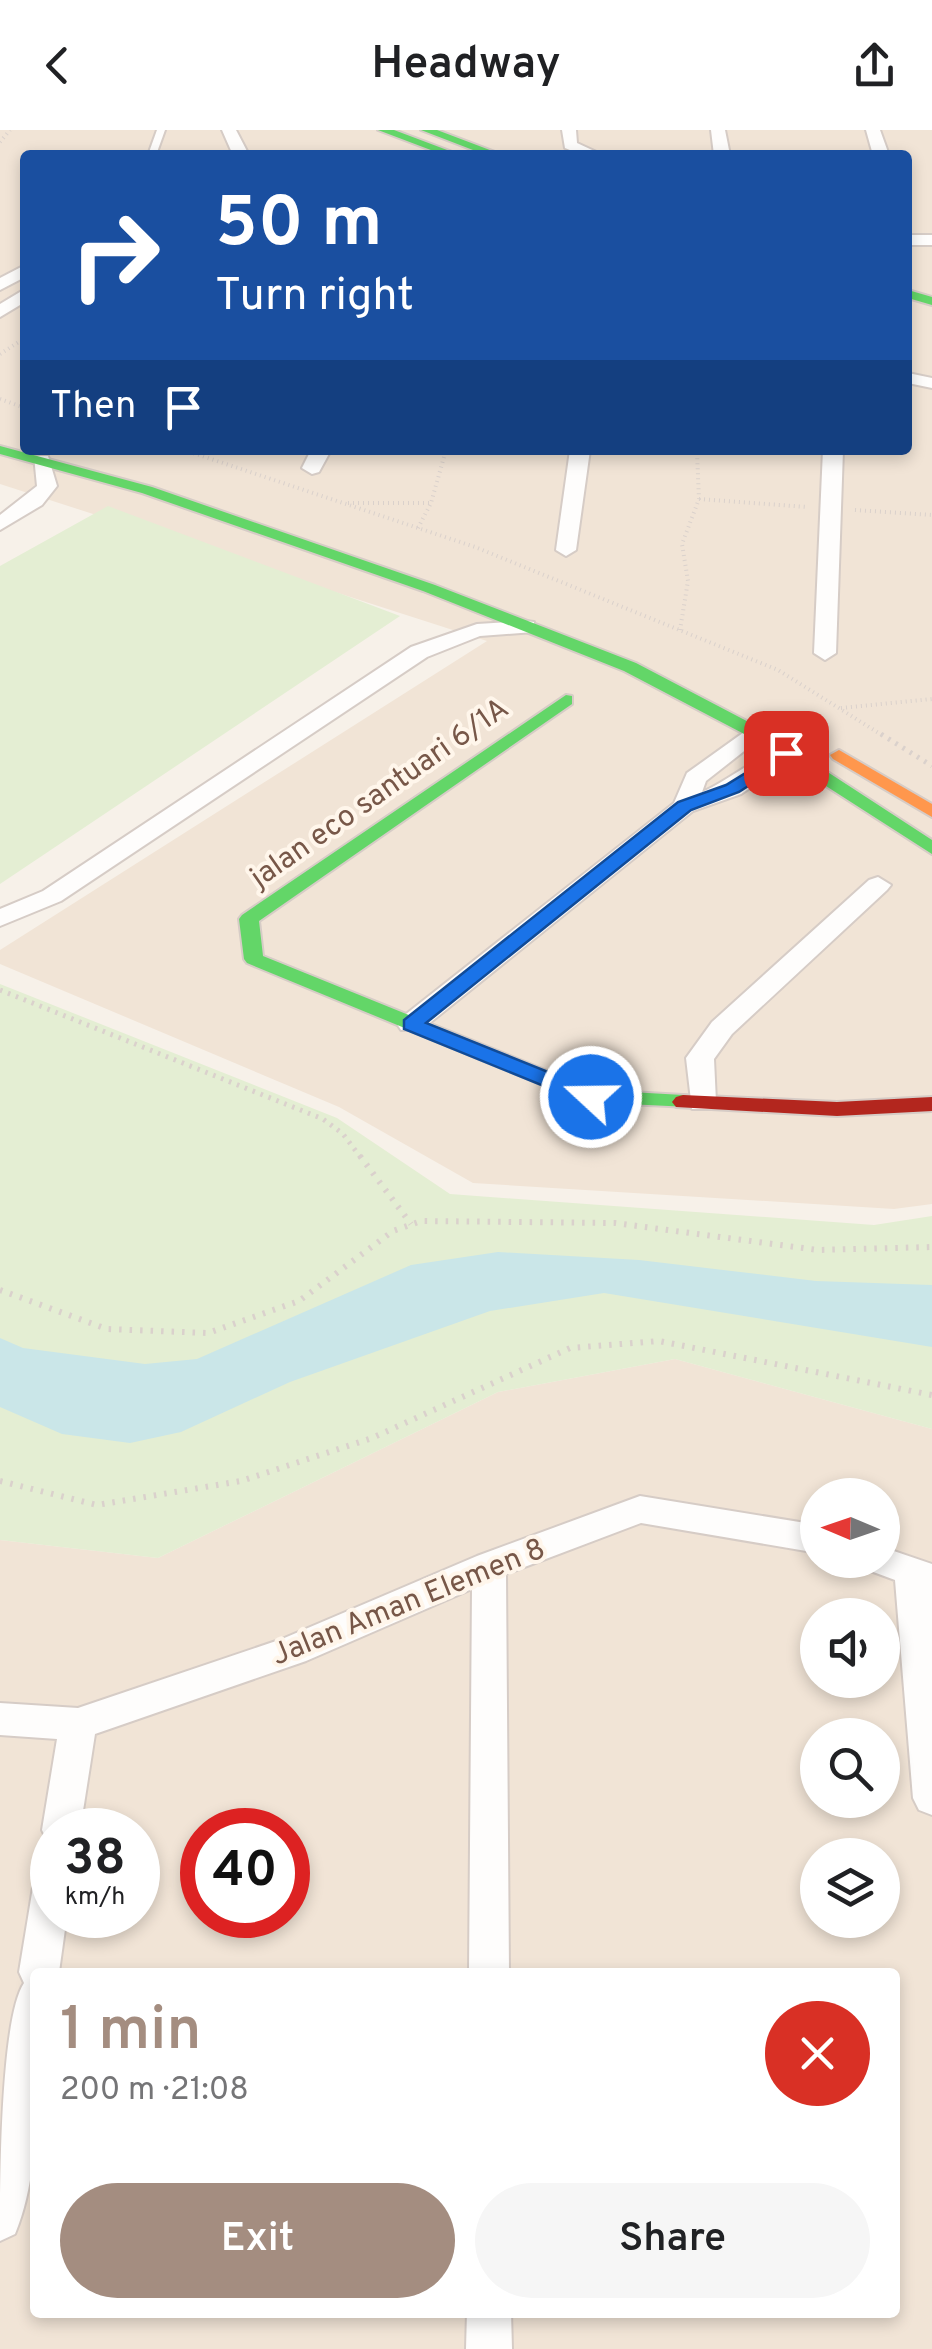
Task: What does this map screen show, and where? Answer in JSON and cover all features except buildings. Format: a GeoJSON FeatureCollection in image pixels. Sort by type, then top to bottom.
{"type":"FeatureCollection","features":[{"type":"Feature","properties":{"kind":"street"},"geometry":{"type":"LineString","coordinates":[[383,130],[440,150]]}},
{"type":"Feature","properties":{"kind":"street"},"geometry":{"type":"LineString","coordinates":[[426,130],[483,150]]}},
{"type":"Feature","properties":{"kind":"street"},"geometry":{"type":"LineString","coordinates":[[569,130],[570,144],[581,150]]}},
{"type":"Feature","properties":{"kind":"street"},"geometry":{"type":"LineString","coordinates":[[20,455],[147,490],[630,667],[754,732],[932,848]]}},
{"type":"Feature","properties":{"kind":"street"},"geometry":{"type":"LineString","coordinates":[[80,455],[256,510],[649,652],[777,717]]}},
{"type":"Feature","properties":{"kind":"street"},"geometry":{"type":"LineString","coordinates":[[566,550],[579,455]]}},
{"type":"Feature","properties":{"kind":"street"},"geometry":{"type":"LineString","coordinates":[[825,653],[833,455]]}},
{"type":"Feature","properties":{"kind":"street"},"geometry":{"type":"LineString","coordinates":[[0,524],[35,501],[47,486],[41,460]]}},
{"type":"Feature","properties":{"kind":"street"},"geometry":{"type":"LineString","coordinates":[[0,918],[52,896],[418,652],[477,630],[526,627]]}},
{"type":"Feature","properties":{"kind":"street","name":"jalan eco santuari 6/1A"},"geometry":{"type":"LineString","coordinates":[[566,700],[249,919],[254,958],[591,1097],[837,1109],[932,1104]]}},
{"type":"Feature","properties":{"kind":"street"},"geometry":{"type":"LineString","coordinates":[[685,806],[695,778],[754,732]]}},
{"type":"Feature","properties":{"kind":"street"},"geometry":{"type":"LineString","coordinates":[[823,745],[932,812]]}},
{"type":"Feature","properties":{"kind":"street"},"geometry":{"type":"LineString","coordinates":[[411,1024],[685,806],[732,788],[786,753]]}},
{"type":"Feature","properties":{"kind":"street"},"geometry":{"type":"LineString","coordinates":[[702,1102],[700,1058],[722,1028],[878,885]]}},
{"type":"Feature","properties":{"kind":"street","name":"Jalan Aman Elemen 8"},"geometry":{"type":"LineString","coordinates":[[0,1719],[78,1724],[292,1650],[489,1566],[640,1509],[800,1536]]}},
{"type":"Feature","properties":{"kind":"street"},"geometry":{"type":"LineString","coordinates":[[489,1566],[489,1968]]}},
{"type":"Feature","properties":{"kind":"street"},"geometry":{"type":"LineString","coordinates":[[908,1570],[932,1798]]}},
{"type":"Feature","properties":{"kind":"street"},"geometry":{"type":"LineString","coordinates":[[65,1808],[78,1724]]}},
{"type":"Feature","properties":{"kind":"street"},"geometry":{"type":"LineString","coordinates":[[40,1968],[44,1938]]}},
{"type":"Feature","properties":{"kind":"street"},"geometry":{"type":"LineString","coordinates":[[0,2219],[30,2030]]}},
{"type":"Feature","properties":{"kind":"street"},"geometry":{"type":"LineString","coordinates":[[489,2318],[489,2349]]}},
{"type":"Feature","properties":{"kind":"path"},"geometry":{"type":"LineString","coordinates":[[0,142],[10,130]]}},
{"type":"Feature","properties":{"kind":"path"},"geometry":{"type":"LineString","coordinates":[[201,455],[475,547],[778,670],[932,766]]}},
{"type":"Feature","properties":{"kind":"path"},"geometry":{"type":"LineString","coordinates":[[418,528],[432,503],[445,455]]}},
{"type":"Feature","properties":{"kind":"path"},"geometry":{"type":"LineString","coordinates":[[680,630],[688,581],[682,544],[699,499],[697,455]]}},
{"type":"Feature","properties":{"kind":"path"},"geometry":{"type":"LineString","coordinates":[[340,503],[432,503]]}},
{"type":"Feature","properties":{"kind":"path"},"geometry":{"type":"LineString","coordinates":[[840,708],[932,699]]}},
{"type":"Feature","properties":{"kind":"path"},"geometry":{"type":"LineString","coordinates":[[0,990],[323,1119],[343,1134],[411,1224]]}},
{"type":"Feature","properties":{"kind":"path"},"geometry":{"type":"LineString","coordinates":[[0,1290],[107,1329],[208,1332],[298,1301],[392,1231],[411,1224],[615,1223],[818,1250],[932,1247]]}},
{"type":"Feature","properties":{"kind":"path"},"geometry":{"type":"LineString","coordinates":[[0,1482],[97,1505],[241,1482],[372,1438],[570,1348],[659,1341],[932,1395]]}},
{"type":"Feature","properties":{"kind":"shaded area"},"geometry":{"type":"Polygon","coordinates":[[[0,130],[932,130],[932,1204],[894,1209],[473,1183],[339,1107],[0,964],[0,950],[487,641],[0,484],[0,130]]]}},
{"type":"Feature","properties":{"kind":"shaded area"},"geometry":{"type":"Polygon","coordinates":[[[675,1359],[932,1429],[932,2349],[0,2349],[0,1540],[158,1558],[498,1392],[675,1359]]]}},
{"type":"Feature","properties":{"kind":"green space"},"geometry":{"type":"Polygon","coordinates":[[[108,506],[400,616],[0,884],[0,566],[108,506]]]}},
{"type":"Feature","properties":{"kind":"green space"},"geometry":{"type":"Polygon","coordinates":[[[0,984],[337,1118],[450,1194],[874,1225],[932,1216],[932,1429],[675,1359],[498,1392],[158,1558],[0,1540],[0,984]]]}},
{"type":"Feature","properties":{"kind":"water"},"geometry":{"type":"Polygon","coordinates":[[[498,1252],[639,1260],[816,1281],[932,1285],[932,1347],[604,1293],[490,1311],[290,1382],[181,1432],[130,1443],[62,1434],[0,1407],[0,1338],[23,1348],[145,1364],[197,1359],[411,1265],[498,1252]]]}},
{"type":"Feature","properties":{"kind":"traffic: fast"},"geometry":{"type":"LineString","coordinates":[[383,130],[440,150]]}},
{"type":"Feature","properties":{"kind":"traffic: fast"},"geometry":{"type":"LineString","coordinates":[[426,130],[483,150]]}},
{"type":"Feature","properties":{"kind":"traffic: fast"},"geometry":{"type":"LineString","coordinates":[[912,295],[932,301]]}},
{"type":"Feature","properties":{"kind":"traffic: fast"},"geometry":{"type":"LineString","coordinates":[[0,450],[147,490],[429,588],[630,667],[754,732],[932,848]]}},
{"type":"Feature","properties":{"kind":"traffic: fast"},"geometry":{"type":"LineString","coordinates":[[566,700],[249,919],[254,959],[591,1097],[683,1102]]}},
{"type":"Feature","properties":{"kind":"traffic: slow"},"geometry":{"type":"LineString","coordinates":[[839,755],[932,812]]}},
{"type":"Feature","properties":{"kind":"traffic: jam"},"geometry":{"type":"LineString","coordinates":[[683,1102],[837,1109],[932,1104]]}},
{"type":"Feature","properties":{"kind":"route"},"geometry":{"type":"LineString","coordinates":[[591,1097],[411,1024],[685,806],[710,800],[786,753]]}}]}
